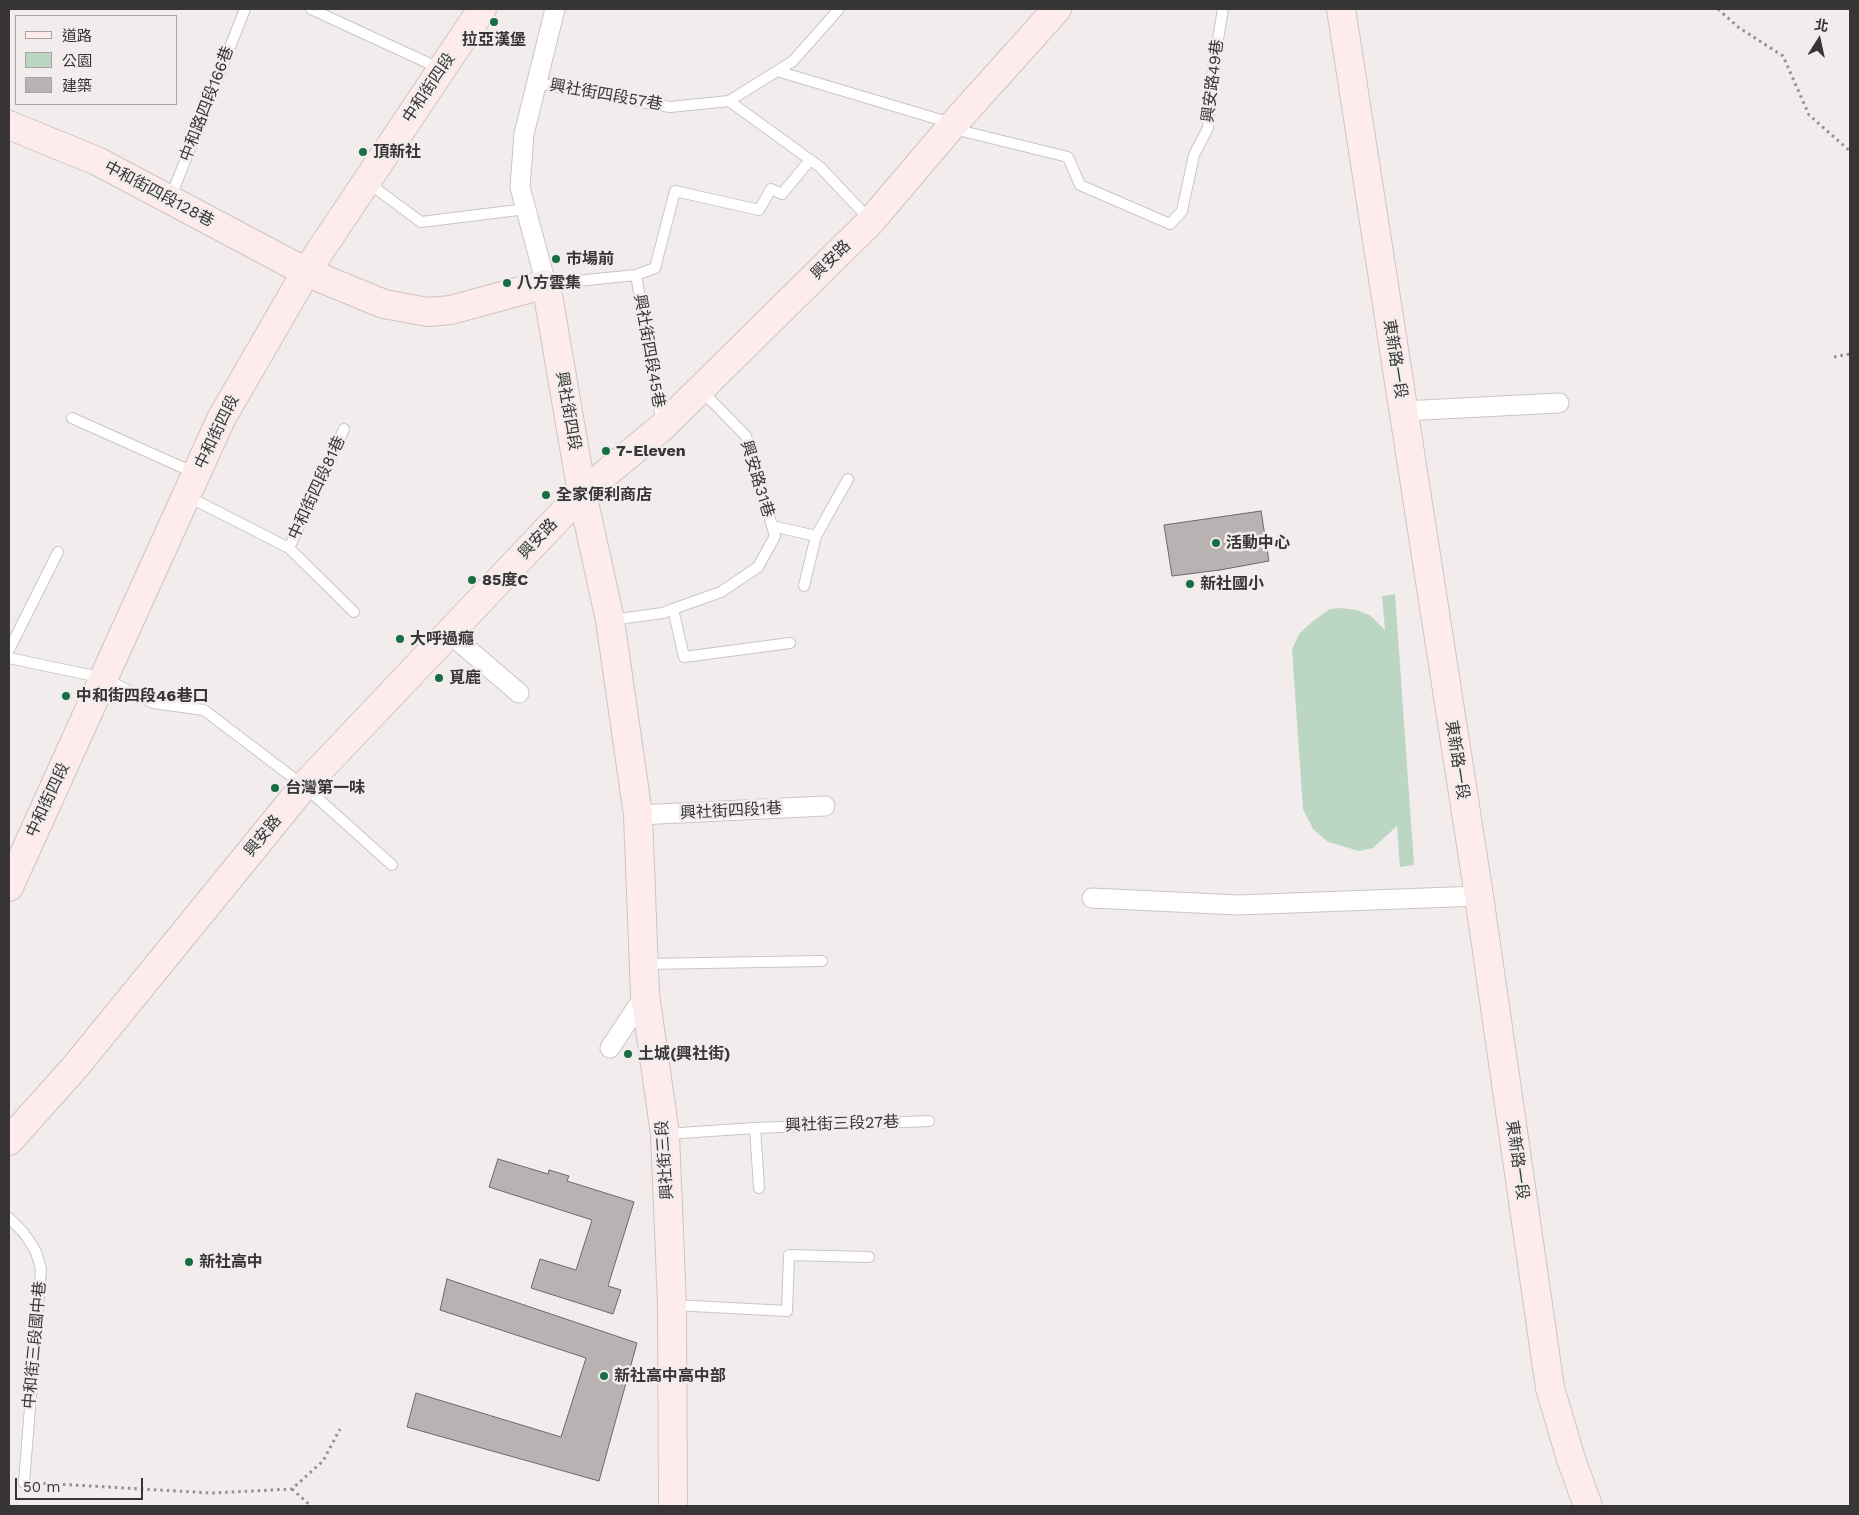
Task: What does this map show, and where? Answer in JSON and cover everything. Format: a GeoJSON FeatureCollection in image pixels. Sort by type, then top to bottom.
{"type":"FeatureCollection","features":[{"type":"Feature","properties":{"kind":"street","name":"中和街四段"},"geometry":{"type":"LineString","coordinates":[[9,887],[221,419],[306,272],[482,9]]}},
{"type":"Feature","properties":{"kind":"street","name":"興社街四段"},"geometry":{"type":"LineString","coordinates":[[555,9],[524,134],[520,187],[546,284],[582,493],[610,620],[638,815]]}},
{"type":"Feature","properties":{"kind":"street","name":"興安路"},"geometry":{"type":"LineString","coordinates":[[9,1142],[76,1066],[304,786],[582,493],[662,427],[871,221],[952,126],[1057,9]]}},
{"type":"Feature","properties":{"kind":"street","name":"東新路一段"},"geometry":{"type":"LineString","coordinates":[[1341,9],[1479,896],[1550,1388],[1571,1459],[1588,1506]]}},
{"type":"Feature","properties":{"kind":"street","name":"中和街四段128巷"},"geometry":{"type":"LineString","coordinates":[[9,125],[98,162],[306,272],[384,304],[428,312],[451,310],[546,284]]}},
{"type":"Feature","properties":{"kind":"street"},"geometry":{"type":"LineString","coordinates":[[1403,411],[1559,404]]}},
{"type":"Feature","properties":{"kind":"street"},"geometry":{"type":"LineString","coordinates":[[449,633],[518,693]]}},
{"type":"Feature","properties":{"kind":"street","name":"興社街四段1巷"},"geometry":{"type":"LineString","coordinates":[[638,815],[825,806]]}},
{"type":"Feature","properties":{"kind":"street","name":"興社街三段"},"geometry":{"type":"LineString","coordinates":[[638,815],[646,995],[664,1134],[672,1306],[673,1506]]}},
{"type":"Feature","properties":{"kind":"street"},"geometry":{"type":"LineString","coordinates":[[1092,898],[1238,905],[1479,896]]}},
{"type":"Feature","properties":{"kind":"street"},"geometry":{"type":"LineString","coordinates":[[610,1048],[646,995]]}},
{"type":"Feature","properties":{"kind":"lane","name":"中和路四段166巷"},"geometry":{"type":"LineString","coordinates":[[170,200],[244,9]]}},
{"type":"Feature","properties":{"kind":"lane"},"geometry":{"type":"LineString","coordinates":[[311,9],[441,70]]}},
{"type":"Feature","properties":{"kind":"lane"},"geometry":{"type":"LineString","coordinates":[[839,9],[793,61],[729,101],[820,167],[871,221]]}},
{"type":"Feature","properties":{"kind":"lane","name":"興安路49巷"},"geometry":{"type":"LineString","coordinates":[[952,126],[1068,157],[1080,185],[1170,224],[1182,211],[1194,155],[1208,128],[1212,76],[1223,9]]}},
{"type":"Feature","properties":{"kind":"lane"},"geometry":{"type":"LineString","coordinates":[[777,71],[952,126]]}},
{"type":"Feature","properties":{"kind":"lane","name":"興社街四段57巷"},"geometry":{"type":"LineString","coordinates":[[537,83],[670,107],[729,101]]}},
{"type":"Feature","properties":{"kind":"lane","name":"興社街四段45巷"},"geometry":{"type":"LineString","coordinates":[[546,284],[636,275],[655,268],[675,191],[759,210],[771,189],[782,194],[810,160]]}},
{"type":"Feature","properties":{"kind":"lane"},"geometry":{"type":"LineString","coordinates":[[366,182],[421,222],[526,209]]}},
{"type":"Feature","properties":{"kind":"lane","name":"興社街四段45巷"},"geometry":{"type":"LineString","coordinates":[[636,275],[662,427]]}},
{"type":"Feature","properties":{"kind":"lane","name":"興安路31巷"},"geometry":{"type":"LineString","coordinates":[[610,620],[663,613],[721,592],[758,567],[775,536],[746,436],[701,389]]}},
{"type":"Feature","properties":{"kind":"lane"},"geometry":{"type":"LineString","coordinates":[[72,418],[191,484],[289,548],[354,612]]}},
{"type":"Feature","properties":{"kind":"lane","name":"中和街四段81巷"},"geometry":{"type":"LineString","coordinates":[[289,548],[344,428]]}},
{"type":"Feature","properties":{"kind":"lane"},"geometry":{"type":"LineString","coordinates":[[804,586],[816,536],[848,479]]}},
{"type":"Feature","properties":{"kind":"lane","name":"興安路31巷"},"geometry":{"type":"LineString","coordinates":[[772,526],[816,536]]}},
{"type":"Feature","properties":{"kind":"lane"},"geometry":{"type":"LineString","coordinates":[[9,650],[58,552]]}},
{"type":"Feature","properties":{"kind":"lane"},"geometry":{"type":"LineString","coordinates":[[673,610],[684,657],[790,643]]}},
{"type":"Feature","properties":{"kind":"lane"},"geometry":{"type":"LineString","coordinates":[[9,658],[104,678],[153,703],[204,710],[304,786],[392,865]]}},
{"type":"Feature","properties":{"kind":"lane"},"geometry":{"type":"LineString","coordinates":[[645,964],[822,961]]}},
{"type":"Feature","properties":{"kind":"lane","name":"興社街三段27巷"},"geometry":{"type":"LineString","coordinates":[[664,1134],[755,1128],[928,1121]]}},
{"type":"Feature","properties":{"kind":"lane"},"geometry":{"type":"LineString","coordinates":[[755,1128],[758,1188]]}},
{"type":"Feature","properties":{"kind":"lane","name":"中和街三段國中巷"},"geometry":{"type":"LineString","coordinates":[[9,1218],[30,1242],[36,1252],[41,1269],[24,1483]]}},
{"type":"Feature","properties":{"kind":"lane"},"geometry":{"type":"LineString","coordinates":[[672,1306],[787,1311],[789,1255],[870,1257]]}},
{"type":"Feature","properties":{"kind":"path"},"geometry":{"type":"LineString","coordinates":[[1718,9],[1738,27],[1783,56],[1809,115],[1850,151]]}},
{"type":"Feature","properties":{"kind":"path"},"geometry":{"type":"LineString","coordinates":[[1834,357],[1850,354]]}},
{"type":"Feature","properties":{"kind":"path"},"geometry":{"type":"LineString","coordinates":[[24,1483],[212,1493],[292,1488],[324,1461],[340,1429]]}},
{"type":"Feature","properties":{"kind":"path"},"geometry":{"type":"LineString","coordinates":[[292,1488],[311,1506]]}},
{"type":"Feature","properties":{"kind":"green space"},"geometry":{"type":"Polygon","coordinates":[[[1395,594],[1414,865],[1400,867],[1397,826],[1373,848],[1359,851],[1328,842],[1313,829],[1303,809],[1292,649],[1299,634],[1330,609],[1357,610],[1371,616],[1385,630],[1382,596],[1395,594]]]}},
{"type":"Feature","properties":{"kind":"building","name":"活動中心"},"geometry":{"type":"Polygon","coordinates":[[[1261,511],[1269,561],[1172,576],[1164,525],[1261,511]]]}},
{"type":"Feature","properties":{"kind":"building"},"geometry":{"type":"Polygon","coordinates":[[[498,1159],[548,1174],[549,1170],[569,1176],[567,1181],[634,1202],[608,1286],[621,1290],[613,1314],[531,1288],[540,1259],[576,1270],[592,1220],[489,1187],[498,1159]]]}},
{"type":"Feature","properties":{"kind":"building","name":"新社高中高中部"},"geometry":{"type":"Polygon","coordinates":[[[447,1279],[637,1343],[599,1481],[407,1427],[416,1393],[561,1437],[586,1358],[440,1310],[447,1279]]]}},
{"type":"Feature","properties":{"kind":"place","name":"拉亞漢堡"},"geometry":{"type":"Point","coordinates":[494,22]}},
{"type":"Feature","properties":{"kind":"place","name":"頂新社"},"geometry":{"type":"Point","coordinates":[363,152]}},
{"type":"Feature","properties":{"kind":"place","name":"市場前"},"geometry":{"type":"Point","coordinates":[556,259]}},
{"type":"Feature","properties":{"kind":"place","name":"八方雲集"},"geometry":{"type":"Point","coordinates":[507,283]}},
{"type":"Feature","properties":{"kind":"place","name":"7-Eleven"},"geometry":{"type":"Point","coordinates":[606,451]}},
{"type":"Feature","properties":{"kind":"place","name":"全家便利商店"},"geometry":{"type":"Point","coordinates":[546,495]}},
{"type":"Feature","properties":{"kind":"place","name":"活動中心"},"geometry":{"type":"Point","coordinates":[1216,543]}},
{"type":"Feature","properties":{"kind":"place","name":"85度C"},"geometry":{"type":"Point","coordinates":[472,580]}},
{"type":"Feature","properties":{"kind":"place","name":"新社國小"},"geometry":{"type":"Point","coordinates":[1190,584]}},
{"type":"Feature","properties":{"kind":"place","name":"大呼過癮"},"geometry":{"type":"Point","coordinates":[400,639]}},
{"type":"Feature","properties":{"kind":"place","name":"覓鹿"},"geometry":{"type":"Point","coordinates":[439,678]}},
{"type":"Feature","properties":{"kind":"place","name":"中和街四段46巷口"},"geometry":{"type":"Point","coordinates":[66,696]}},
{"type":"Feature","properties":{"kind":"place","name":"台灣第一味"},"geometry":{"type":"Point","coordinates":[275,788]}},
{"type":"Feature","properties":{"kind":"place","name":"土城(興社街)"},"geometry":{"type":"Point","coordinates":[628,1054]}},
{"type":"Feature","properties":{"kind":"place","name":"新社高中"},"geometry":{"type":"Point","coordinates":[189,1262]}},
{"type":"Feature","properties":{"kind":"place","name":"新社高中高中部"},"geometry":{"type":"Point","coordinates":[604,1376]}}]}
